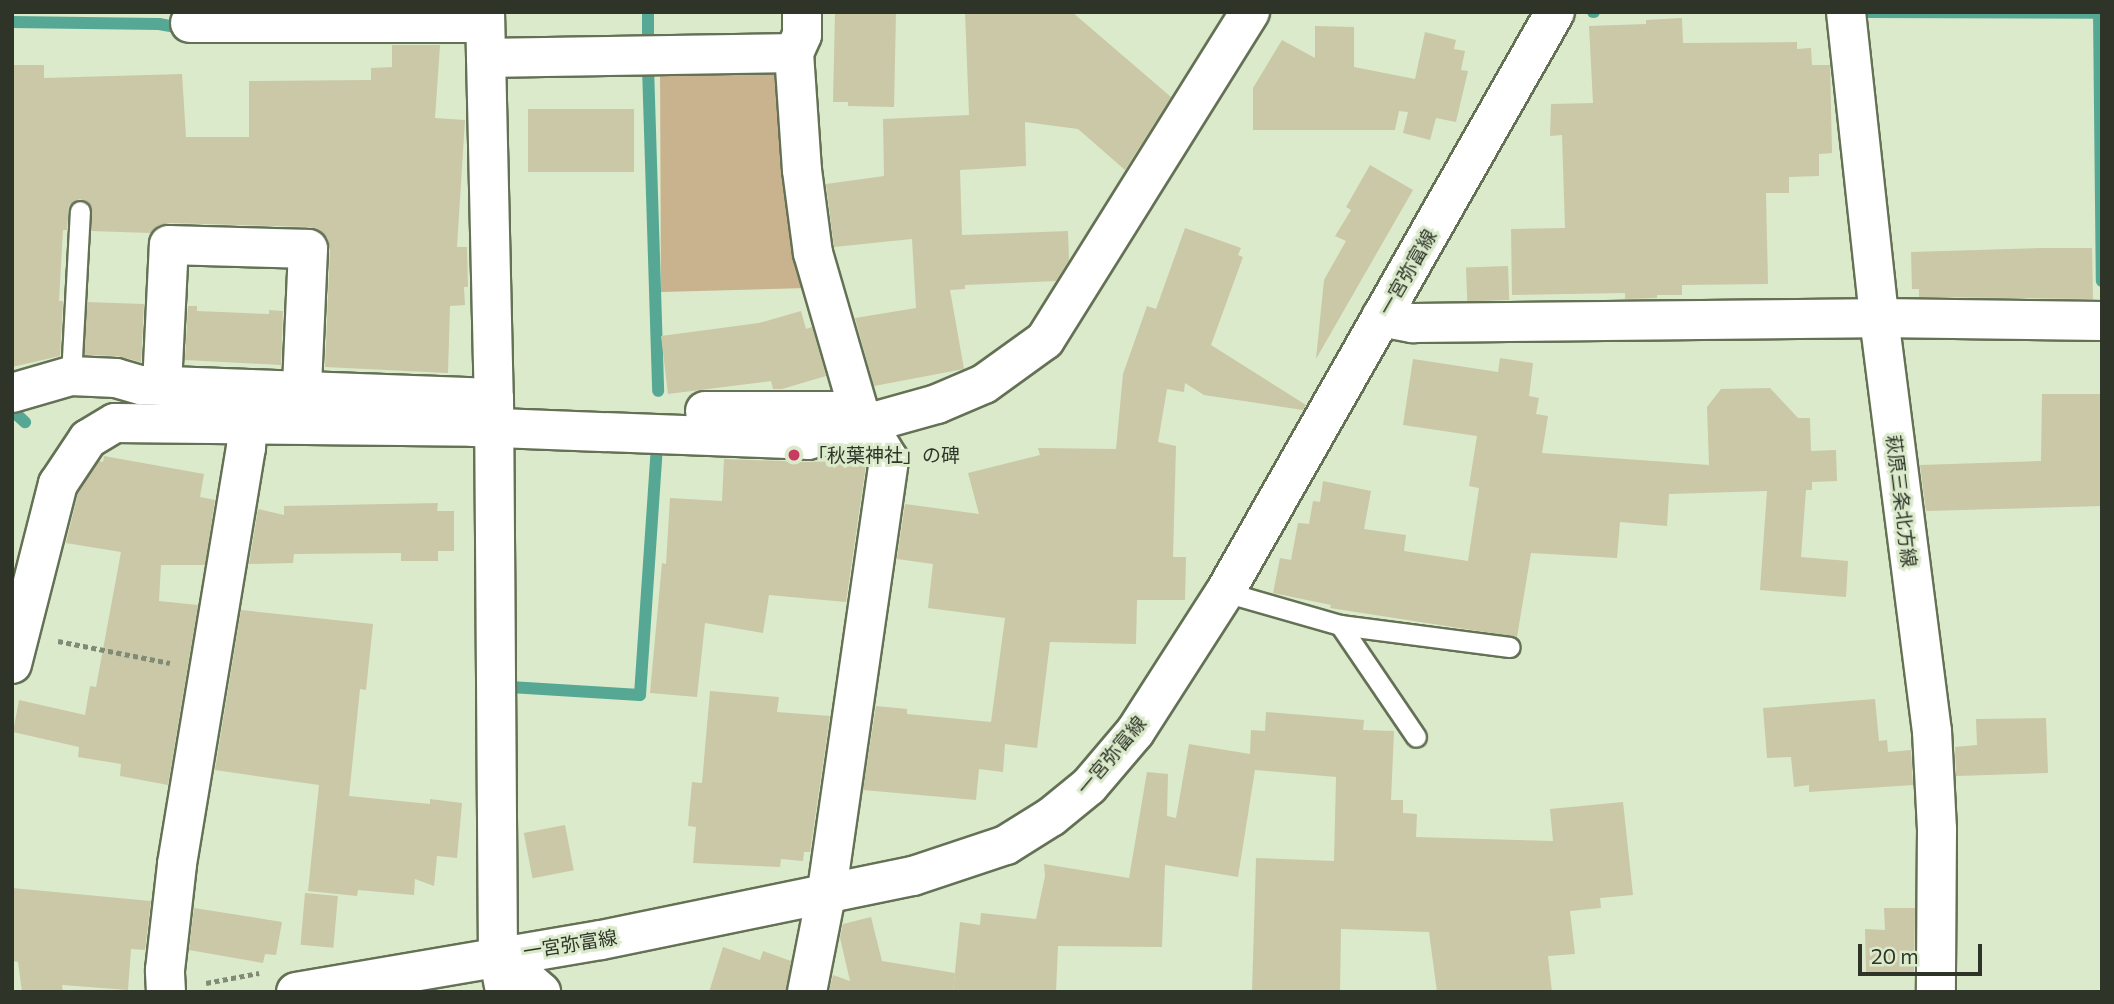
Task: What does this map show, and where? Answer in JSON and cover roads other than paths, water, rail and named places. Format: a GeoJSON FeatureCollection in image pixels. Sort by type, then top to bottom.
{"type":"FeatureCollection","features":[{"type":"Feature","properties":{"kind":"street"},"geometry":{"type":"LineString","coordinates":[[802,12],[803,35],[794,53],[802,170],[813,253],[867,425],[889,460],[826,895],[807,992]]}},
{"type":"Feature","properties":{"kind":"street"},"geometry":{"type":"LineString","coordinates":[[867,425],[937,404],[984,384],[1045,340],[1250,12]]}},
{"type":"Feature","properties":{"kind":"street"},"geometry":{"type":"LineString","coordinates":[[16,649],[58,484],[88,439],[115,423],[249,406],[867,425],[920,433],[989,406],[1022,387],[1065,351],[1085,327],[1129,248],[1280,12]]}},
{"type":"Feature","properties":{"kind":"street","name":"一宮弥富線"},"geometry":{"type":"LineString","coordinates":[[296,992],[502,974],[601,940],[913,876],[1006,845],[1051,817],[1089,786],[1135,732],[1224,592],[1555,12]]}},
{"type":"Feature","properties":{"kind":"street","name":"萩原三条北方線"},"geometry":{"type":"LineString","coordinates":[[1846,12],[1879,318],[1931,731],[1937,829],[1936,992]]}},
{"type":"Feature","properties":{"kind":"street"},"geometry":{"type":"LineString","coordinates":[[190,23],[485,31],[794,53]]}},
{"type":"Feature","properties":{"kind":"street"},"geometry":{"type":"LineString","coordinates":[[485,31],[494,412],[502,974],[541,992]]}},
{"type":"Feature","properties":{"kind":"street"},"geometry":{"type":"LineString","coordinates":[[162,386],[169,245],[308,250],[303,389]]}},
{"type":"Feature","properties":{"kind":"street"},"geometry":{"type":"LineString","coordinates":[[1381,317],[1412,323],[1879,318],[2102,321]]}},
{"type":"Feature","properties":{"kind":"street"},"geometry":{"type":"LineString","coordinates":[[12,393],[71,376],[116,378],[249,406],[303,389],[494,412]]}},
{"type":"Feature","properties":{"kind":"street"},"geometry":{"type":"LineString","coordinates":[[166,992],[165,970],[177,864],[249,406]]}},
{"type":"Feature","properties":{"kind":"lane"},"geometry":{"type":"LineString","coordinates":[[71,376],[80,211]]}},
{"type":"Feature","properties":{"kind":"lane"},"geometry":{"type":"LineString","coordinates":[[1224,592],[1340,625],[1510,647]]}},
{"type":"Feature","properties":{"kind":"lane"},"geometry":{"type":"LineString","coordinates":[[1340,625],[1416,737]]}},
{"type":"Feature","properties":{"kind":"waterway"},"geometry":{"type":"LineString","coordinates":[[648,12],[648,33]]}},
{"type":"Feature","properties":{"kind":"waterway"},"geometry":{"type":"LineString","coordinates":[[1866,12],[2102,13]]}},
{"type":"Feature","properties":{"kind":"waterway"},"geometry":{"type":"LineString","coordinates":[[2099,12],[2102,281]]}},
{"type":"Feature","properties":{"kind":"waterway"},"geometry":{"type":"LineString","coordinates":[[12,22],[159,24],[181,28],[181,22]]}},
{"type":"Feature","properties":{"kind":"waterway"},"geometry":{"type":"LineString","coordinates":[[648,67],[658,391]]}},
{"type":"Feature","properties":{"kind":"waterway"},"geometry":{"type":"LineString","coordinates":[[12,410],[25,422]]}},
{"type":"Feature","properties":{"kind":"waterway"},"geometry":{"type":"LineString","coordinates":[[510,687],[640,695],[657,448]]}},
{"type":"Feature","properties":{"kind":"place","name":"「秋葉神社」の碑"},"geometry":{"type":"Point","coordinates":[794,455]}}]}
